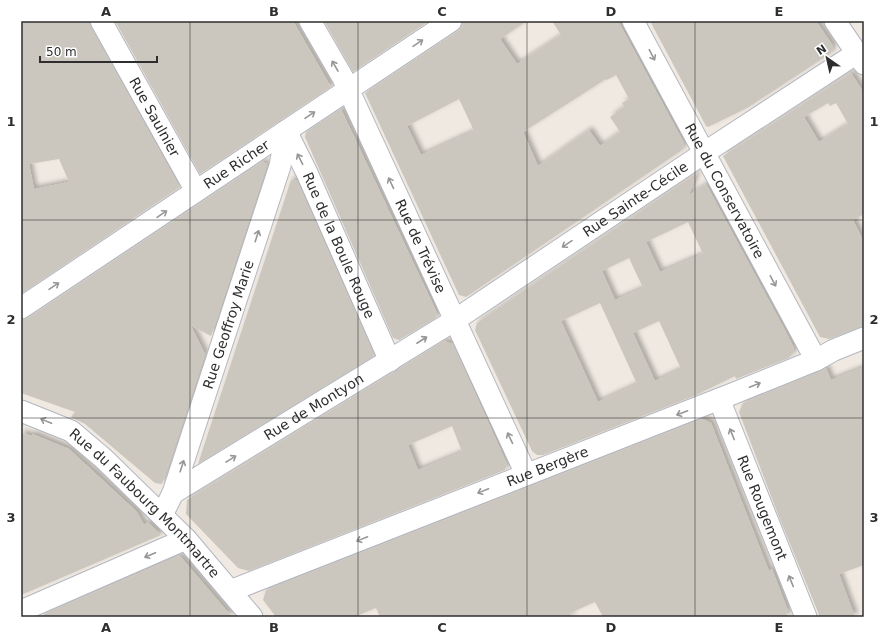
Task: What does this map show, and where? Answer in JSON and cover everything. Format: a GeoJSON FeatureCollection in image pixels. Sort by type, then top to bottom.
{"type":"FeatureCollection","features":[{"type":"Feature","properties":{"kind":"street","name":"Rue Saulnier"},"geometry":{"type":"LineString","coordinates":[[101,21],[196,191]]}},
{"type":"Feature","properties":{"kind":"street","name":"Rue de Trévise"},"geometry":{"type":"LineString","coordinates":[[310,21],[348,90],[526,474]]}},
{"type":"Feature","properties":{"kind":"street","name":"Rue Richer"},"geometry":{"type":"LineString","coordinates":[[21,308],[451,21]]}},
{"type":"Feature","properties":{"kind":"street","name":"Rue du Conservatoire"},"geometry":{"type":"LineString","coordinates":[[633,21],[816,360]]}},
{"type":"Feature","properties":{"kind":"street"},"geometry":{"type":"LineString","coordinates":[[835,21],[861,59]]}},
{"type":"Feature","properties":{"kind":"street","name":"Rue Sainte-Cécile"},"geometry":{"type":"LineString","coordinates":[[455,320],[704,152],[861,59]]}},
{"type":"Feature","properties":{"kind":"street","name":"Rue de la Boule Rouge"},"geometry":{"type":"LineString","coordinates":[[286,131],[307,173],[390,361]]}},
{"type":"Feature","properties":{"kind":"street","name":"Rue Geoffroy Marie"},"geometry":{"type":"LineString","coordinates":[[162,515],[173,493],[280,166],[286,131]]}},
{"type":"Feature","properties":{"kind":"street","name":"Rue de Montyon"},"geometry":{"type":"LineString","coordinates":[[173,493],[455,320]]}},
{"type":"Feature","properties":{"kind":"street","name":"Rue Bergère"},"geometry":{"type":"LineString","coordinates":[[230,591],[719,399],[816,360],[834,350],[864,338]]}},
{"type":"Feature","properties":{"kind":"street","name":"Rue Rougemont"},"geometry":{"type":"LineString","coordinates":[[719,399],[806,617]]}},
{"type":"Feature","properties":{"kind":"street","name":"Rue du Faubourg Montmartre"},"geometry":{"type":"LineString","coordinates":[[21,411],[71,431],[78,436],[186,539],[252,617]]}},
{"type":"Feature","properties":{"kind":"street"},"geometry":{"type":"LineString","coordinates":[[21,611],[186,539]]}},
{"type":"Feature","properties":{"kind":"building"},"geometry":{"type":"Polygon","coordinates":[[[21,21],[89,21],[180,187],[21,294],[21,21]],[[59,159],[29,164],[34,189],[69,182],[59,159]]]}},
{"type":"Feature","properties":{"kind":"building"},"geometry":{"type":"Polygon","coordinates":[[[115,21],[293,21],[331,87],[200,174],[115,21]]]}},
{"type":"Feature","properties":{"kind":"building"},"geometry":{"type":"Polygon","coordinates":[[[324,21],[429,21],[353,72],[324,21]]]}},
{"type":"Feature","properties":{"kind":"building"},"geometry":{"type":"Polygon","coordinates":[[[463,21],[527,21],[500,39],[517,64],[561,35],[552,21],[618,21],[684,143],[682,150],[466,297],[459,295],[365,93],[462,27],[463,21]],[[616,75],[607,80],[606,79],[523,132],[538,166],[589,130],[600,146],[620,132],[610,117],[624,107],[622,103],[629,99],[616,75]],[[459,99],[407,126],[421,155],[474,131],[459,99]]]}},
{"type":"Feature","properties":{"kind":"building"},"geometry":{"type":"Polygon","coordinates":[[[650,21],[816,21],[833,46],[831,53],[747,108],[708,127],[706,126],[650,21]]]}},
{"type":"Feature","properties":{"kind":"building"},"geometry":{"type":"Polygon","coordinates":[[[851,73],[864,93],[864,214],[853,220],[864,242],[864,326],[829,339],[820,337],[723,156],[851,73]],[[828,103],[804,117],[819,142],[848,124],[836,103],[830,106],[828,103]]]}},
{"type":"Feature","properties":{"kind":"building"},"geometry":{"type":"Polygon","coordinates":[[[341,109],[437,313],[436,318],[399,340],[393,338],[305,137],[306,132],[341,109]]]}},
{"type":"Feature","properties":{"kind":"building"},"geometry":{"type":"Polygon","coordinates":[[[262,162],[267,164],[211,336],[191,326],[205,354],[162,484],[155,483],[85,424],[71,417],[75,412],[21,393],[21,320],[28,318],[262,162]]]}},
{"type":"Feature","properties":{"kind":"building"},"geometry":{"type":"Polygon","coordinates":[[[697,173],[689,195],[706,184],[787,334],[793,346],[794,352],[789,358],[736,379],[735,376],[694,396],[543,455],[537,455],[532,451],[475,330],[477,323],[697,173]],[[688,222],[646,242],[660,272],[703,254],[688,222]],[[629,258],[602,271],[615,300],[643,288],[629,258]],[[600,303],[561,321],[598,402],[637,384],[600,303]],[[659,321],[633,333],[655,381],[681,369],[659,321]]]}},
{"type":"Feature","properties":{"kind":"building"},"geometry":{"type":"Polygon","coordinates":[[[291,180],[297,180],[374,354],[373,357],[198,464],[291,180]]]}},
{"type":"Feature","properties":{"kind":"building"},"geometry":{"type":"Polygon","coordinates":[[[444,341],[453,344],[507,464],[505,470],[249,571],[238,568],[186,514],[187,500],[444,341]],[[452,426],[408,445],[418,470],[462,452],[452,426]]]}},
{"type":"Feature","properties":{"kind":"building"},"geometry":{"type":"Polygon","coordinates":[[[864,367],[864,565],[839,574],[855,617],[820,617],[779,517],[739,412],[743,403],[826,368],[831,380],[864,367]]]}},
{"type":"Feature","properties":{"kind":"building"},"geometry":{"type":"Polygon","coordinates":[[[702,419],[711,423],[769,571],[772,569],[788,611],[786,612],[788,617],[603,617],[595,602],[570,613],[572,617],[380,617],[376,608],[354,617],[276,617],[263,600],[266,590],[702,419]]]}},
{"type":"Feature","properties":{"kind":"building"},"geometry":{"type":"Polygon","coordinates":[[[21,433],[32,436],[32,434],[69,449],[137,512],[144,525],[148,522],[161,535],[21,595],[21,433]]]}},
{"type":"Feature","properties":{"kind":"building"},"geometry":{"type":"Polygon","coordinates":[[[180,556],[232,617],[40,617],[46,613],[180,556]]]}}]}
